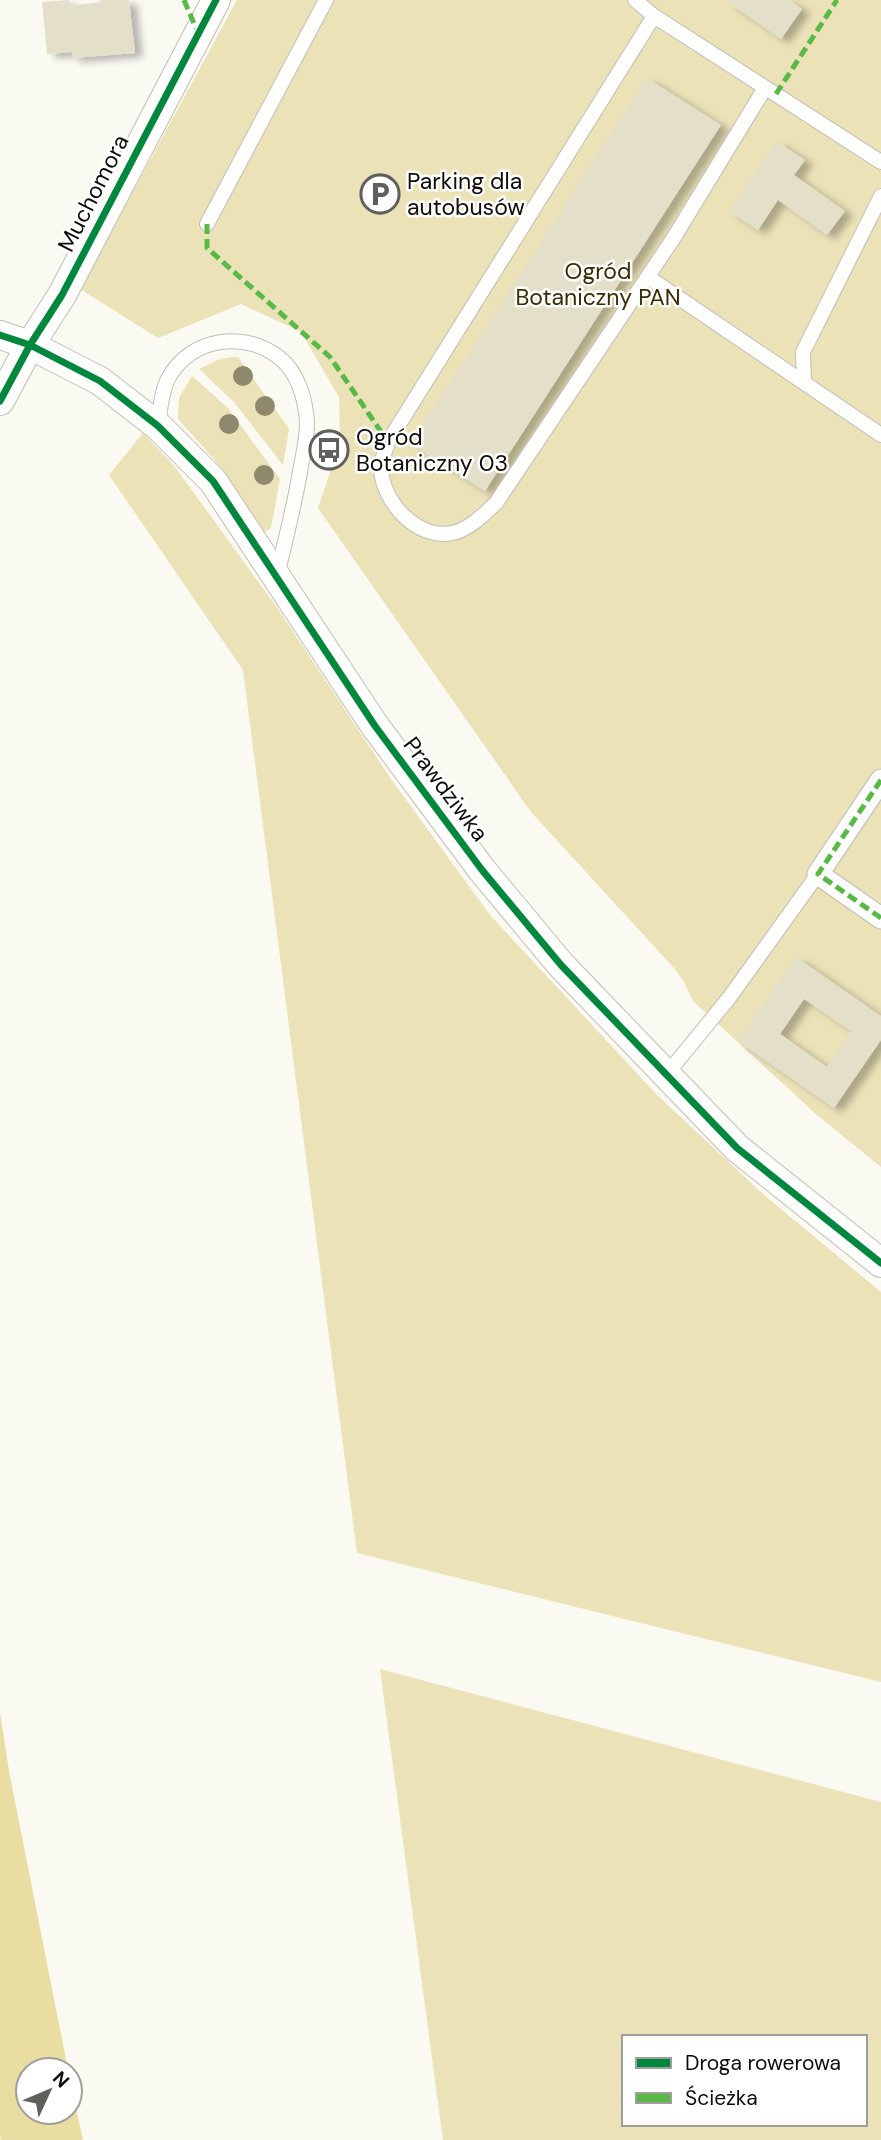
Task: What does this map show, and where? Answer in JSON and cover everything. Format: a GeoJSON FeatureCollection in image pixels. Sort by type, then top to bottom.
{"type":"FeatureCollection","features":[{"type":"Feature","properties":{"kind":"street","name":"Muchomora"},"geometry":{"type":"LineString","coordinates":[[0,401],[30,345],[62,295],[216,0]]}},
{"type":"Feature","properties":{"kind":"street","name":"Prawdziwka"},"geometry":{"type":"LineString","coordinates":[[0,335],[30,345],[100,381],[158,426],[213,481],[375,726],[482,870],[561,965],[737,1149],[881,1264]]}},
{"type":"Feature","properties":{"kind":"street"},"geometry":{"type":"LineString","coordinates":[[881,780],[817,874],[881,918]]}},
{"type":"Feature","properties":{"kind":"lane"},"geometry":{"type":"LineString","coordinates":[[207,224],[326,0]]}},
{"type":"Feature","properties":{"kind":"lane"},"geometry":{"type":"LineString","coordinates":[[635,0],[654,16],[881,162]]}},
{"type":"Feature","properties":{"kind":"lane"},"geometry":{"type":"LineString","coordinates":[[654,16],[388,442],[381,466],[384,483],[395,504],[409,521],[432,534],[455,532],[475,522],[496,503],[648,277],[765,88]]}},
{"type":"Feature","properties":{"kind":"lane"},"geometry":{"type":"LineString","coordinates":[[804,382],[803,352],[881,196]]}},
{"type":"Feature","properties":{"kind":"lane"},"geometry":{"type":"LineString","coordinates":[[648,277],[881,435]]}},
{"type":"Feature","properties":{"kind":"lane"},"geometry":{"type":"LineString","coordinates":[[158,426],[161,402],[168,380],[182,360],[199,348],[219,341],[242,341],[264,349],[283,361],[297,380],[306,413],[305,443],[296,502],[277,575]]}},
{"type":"Feature","properties":{"kind":"lane"},"geometry":{"type":"LineString","coordinates":[[666,1075],[729,998],[817,874]]}},
{"type":"Feature","properties":{"kind":"green space","name":"Ogród Botaniczny PAN"},"geometry":{"type":"Polygon","coordinates":[[[237,0],[881,0],[881,1167],[817,1115],[693,1001],[673,967],[531,812],[318,508],[340,443],[339,397],[301,332],[241,304],[158,338],[80,289],[237,0]]]}},
{"type":"Feature","properties":{"kind":"green space"},"geometry":{"type":"Polygon","coordinates":[[[238,357],[289,429],[283,465],[234,402],[199,369],[238,357]]]}},
{"type":"Feature","properties":{"kind":"green space"},"geometry":{"type":"Polygon","coordinates":[[[192,376],[228,408],[280,479],[271,528],[265,532],[214,459],[178,419],[179,398],[192,376]]]}},
{"type":"Feature","properties":{"kind":"green space"},"geometry":{"type":"Polygon","coordinates":[[[143,433],[175,467],[276,606],[391,779],[490,915],[657,1095],[764,1195],[881,1292],[881,1682],[357,1553],[243,670],[109,475],[143,433]]]}},
{"type":"Feature","properties":{"kind":"green space"},"geometry":{"type":"Polygon","coordinates":[[[380,1669],[881,1802],[881,2140],[443,2140],[380,1669]]]}},
{"type":"Feature","properties":{"kind":"shaded area"},"geometry":{"type":"Polygon","coordinates":[[[0,1713],[65,2056],[14,2056],[14,2126],[80,2126],[83,2140],[1,2140],[0,1713]]]}},
{"type":"Feature","properties":{"kind":"building"},"geometry":{"type":"Polygon","coordinates":[[[69,0],[69,6],[101,2],[100,0],[129,0],[135,53],[72,58],[72,52],[47,54],[42,2],[69,0]]]}},
{"type":"Feature","properties":{"kind":"building"},"geometry":{"type":"Polygon","coordinates":[[[725,0],[789,0],[802,9],[781,39],[725,0]]]}},
{"type":"Feature","properties":{"kind":"building"},"geometry":{"type":"Polygon","coordinates":[[[647,78],[721,125],[485,491],[411,444],[647,78]]]}},
{"type":"Feature","properties":{"kind":"building"},"geometry":{"type":"Polygon","coordinates":[[[776,141],[805,160],[794,175],[845,211],[827,235],[778,200],[758,230],[729,211],[776,141]]]}},
{"type":"Feature","properties":{"kind":"building"},"geometry":{"type":"Polygon","coordinates":[[[796,957],[881,1016],[881,1040],[834,1108],[738,1041],[796,957]],[[804,999],[780,1034],[827,1067],[851,1031],[804,999]]]}},
{"type":"Feature","properties":{"kind":"marked path"},"geometry":{"type":"LineString","coordinates":[[184,0],[198,33]]}},
{"type":"Feature","properties":{"kind":"marked path"},"geometry":{"type":"LineString","coordinates":[[776,94],[837,0]]}},
{"type":"Feature","properties":{"kind":"marked path"},"geometry":{"type":"LineString","coordinates":[[207,224],[207,248],[330,357],[388,442]]}},
{"type":"Feature","properties":{"kind":"marked path"},"geometry":{"type":"LineString","coordinates":[[881,780],[818,874],[881,918]]}},
{"type":"Feature","properties":{"kind":"cycle path"},"geometry":{"type":"LineString","coordinates":[[0,401],[30,345],[62,295],[216,0]]}},
{"type":"Feature","properties":{"kind":"cycle path"},"geometry":{"type":"LineString","coordinates":[[0,335],[30,345],[100,381],[158,426],[213,481],[375,726],[482,870],[561,965],[737,1148],[881,1263]]}},
{"type":"Feature","properties":{"kind":"place","name":"Parking dla autobusów"},"geometry":{"type":"Point","coordinates":[380,194]}},
{"type":"Feature","properties":{"kind":"place","name":"Ogród Botaniczny 03"},"geometry":{"type":"Point","coordinates":[329,450]}}]}
